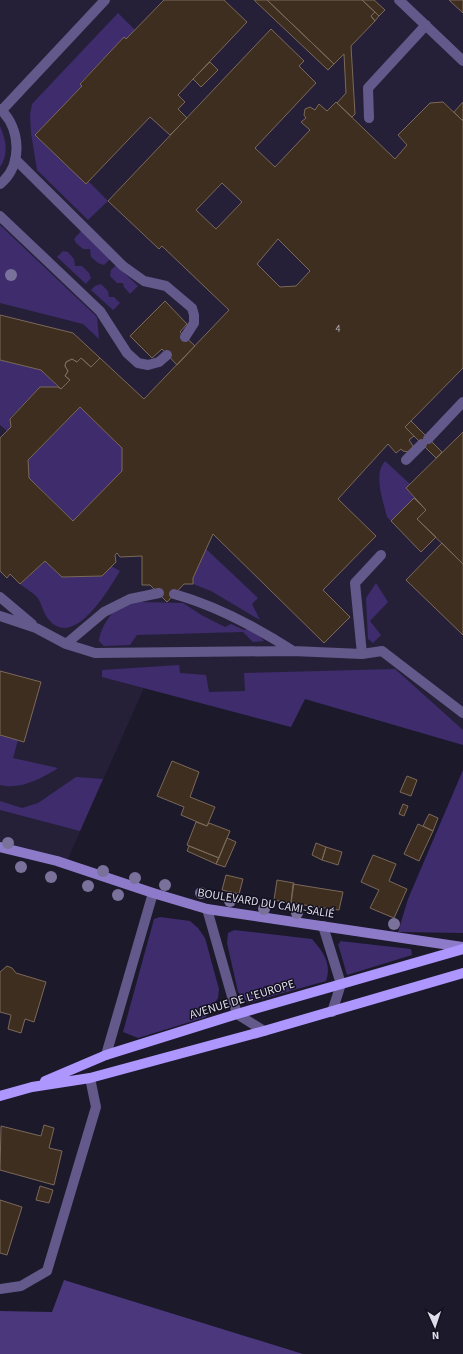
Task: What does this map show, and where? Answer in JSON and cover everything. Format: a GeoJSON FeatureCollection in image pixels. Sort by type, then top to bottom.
{"type":"FeatureCollection","features":[{"type":"Feature","properties":{"kind":"main road","name":"AVENUE DE L'EUROPE"},"geometry":{"type":"LineString","coordinates":[[32,1087],[106,1054],[463,948]]}},
{"type":"Feature","properties":{"kind":"main road","name":"AVENUE DE L'EUROPE"},"geometry":{"type":"LineString","coordinates":[[0,1096],[32,1087],[90,1078],[264,1031],[463,974]]}},
{"type":"Feature","properties":{"kind":"street","name":"BOULEVARD DU CAMI-SALIÉ"},"geometry":{"type":"LineString","coordinates":[[0,847],[57,861],[153,893],[207,908],[463,948]]}},
{"type":"Feature","properties":{"kind":"lane"},"geometry":{"type":"LineString","coordinates":[[0,184],[10,171],[16,159],[17,141],[12,124],[1,109],[105,0]]}},
{"type":"Feature","properties":{"kind":"lane"},"geometry":{"type":"LineString","coordinates":[[399,0],[463,61]]}},
{"type":"Feature","properties":{"kind":"lane"},"geometry":{"type":"LineString","coordinates":[[369,118],[368,88],[426,25]]}},
{"type":"Feature","properties":{"kind":"lane"},"geometry":{"type":"LineString","coordinates":[[16,159],[123,266],[144,281],[166,286],[192,308],[194,323],[185,337]]}},
{"type":"Feature","properties":{"kind":"lane"},"geometry":{"type":"LineString","coordinates":[[0,216],[100,311],[127,353],[138,363],[148,365],[159,362],[167,355]]}},
{"type":"Feature","properties":{"kind":"lane"},"geometry":{"type":"LineString","coordinates":[[406,460],[463,402]]}},
{"type":"Feature","properties":{"kind":"lane"},"geometry":{"type":"LineString","coordinates":[[362,654],[355,583],[381,555]]}},
{"type":"Feature","properties":{"kind":"lane"},"geometry":{"type":"LineString","coordinates":[[66,644],[104,612],[130,599],[159,593]]}},
{"type":"Feature","properties":{"kind":"lane"},"geometry":{"type":"LineString","coordinates":[[174,594],[197,601],[231,616],[264,632],[293,651]]}},
{"type":"Feature","properties":{"kind":"lane"},"geometry":{"type":"LineString","coordinates":[[0,597],[36,628]]}},
{"type":"Feature","properties":{"kind":"lane"},"geometry":{"type":"LineString","coordinates":[[0,616],[36,628],[66,644],[94,653],[293,651],[362,654],[382,651],[463,713]]}},
{"type":"Feature","properties":{"kind":"lane"},"geometry":{"type":"LineString","coordinates":[[106,1054],[153,893]]}},
{"type":"Feature","properties":{"kind":"lane"},"geometry":{"type":"LineString","coordinates":[[207,908],[237,1014],[264,1031]]}},
{"type":"Feature","properties":{"kind":"lane"},"geometry":{"type":"LineString","coordinates":[[323,926],[341,984],[332,1012]]}},
{"type":"Feature","properties":{"kind":"lane"},"geometry":{"type":"LineString","coordinates":[[0,1289],[21,1286],[47,1271],[96,1107],[90,1078]]}},
{"type":"Feature","properties":{"kind":"shaded area"},"geometry":{"type":"Polygon","coordinates":[[[0,0],[463,0],[463,745],[305,699],[291,727],[144,688],[67,861],[0,843],[0,0]]]}},
{"type":"Feature","properties":{"kind":"shaded area"},"geometry":{"type":"Polygon","coordinates":[[[118,13],[135,30],[126,39],[124,37],[80,83],[82,86],[35,135],[86,183],[88,181],[108,201],[88,220],[37,170],[31,133],[30,114],[32,104],[118,13]]]}},
{"type":"Feature","properties":{"kind":"shaded area"},"geometry":{"type":"Polygon","coordinates":[[[0,126],[4,136],[6,152],[0,167],[0,126]]]}},
{"type":"Feature","properties":{"kind":"shaded area"},"geometry":{"type":"Polygon","coordinates":[[[0,225],[97,317],[99,339],[83,324],[0,303],[0,225]]]}},
{"type":"Feature","properties":{"kind":"shaded area"},"geometry":{"type":"Polygon","coordinates":[[[81,231],[110,259],[104,265],[98,263],[91,257],[90,249],[83,249],[76,243],[74,239],[81,231]]]}},
{"type":"Feature","properties":{"kind":"shaded area"},"geometry":{"type":"Polygon","coordinates":[[[63,251],[68,252],[74,259],[75,266],[82,266],[89,273],[91,278],[86,284],[57,257],[63,251]]]}},
{"type":"Feature","properties":{"kind":"shaded area"},"geometry":{"type":"Polygon","coordinates":[[[116,265],[138,286],[130,294],[124,287],[123,283],[117,283],[110,276],[111,270],[116,265]]]}},
{"type":"Feature","properties":{"kind":"shaded area"},"geometry":{"type":"Polygon","coordinates":[[[101,284],[108,291],[109,297],[114,297],[120,303],[113,310],[91,290],[95,286],[101,284]]]}},
{"type":"Feature","properties":{"kind":"shaded area"},"geometry":{"type":"Polygon","coordinates":[[[0,360],[41,370],[58,387],[40,387],[10,418],[11,427],[7,431],[0,425],[0,360]]]}},
{"type":"Feature","properties":{"kind":"shaded area"},"geometry":{"type":"Polygon","coordinates":[[[80,407],[122,448],[122,471],[73,521],[29,478],[28,460],[80,407]]]}},
{"type":"Feature","properties":{"kind":"shaded area"},"geometry":{"type":"Polygon","coordinates":[[[385,461],[410,484],[406,488],[414,498],[391,521],[387,517],[381,496],[379,480],[381,467],[385,461]]]}},
{"type":"Feature","properties":{"kind":"shaded area"},"geometry":{"type":"Polygon","coordinates":[[[206,549],[258,598],[252,604],[260,620],[211,591],[193,584],[193,578],[206,549]]]}},
{"type":"Feature","properties":{"kind":"shaded area"},"geometry":{"type":"Polygon","coordinates":[[[45,561],[62,577],[102,576],[111,566],[120,571],[100,602],[90,613],[80,622],[70,627],[60,627],[48,619],[38,598],[20,584],[45,561]]]}},
{"type":"Feature","properties":{"kind":"shaded area"},"geometry":{"type":"Polygon","coordinates":[[[376,583],[388,602],[370,621],[381,635],[373,643],[368,639],[366,598],[376,583]]]}},
{"type":"Feature","properties":{"kind":"shaded area"},"geometry":{"type":"Polygon","coordinates":[[[127,603],[183,603],[203,616],[225,627],[231,624],[244,630],[252,628],[264,641],[253,642],[243,632],[137,635],[130,645],[104,646],[99,641],[100,636],[112,613],[127,603]]]}},
{"type":"Feature","properties":{"kind":"shaded area"},"geometry":{"type":"Polygon","coordinates":[[[179,665],[180,673],[206,675],[209,692],[245,691],[244,673],[395,669],[463,730],[463,745],[305,699],[291,727],[102,677],[102,670],[179,665]]]}},
{"type":"Feature","properties":{"kind":"shaded area"},"geometry":{"type":"Polygon","coordinates":[[[0,735],[18,740],[13,758],[58,768],[37,780],[23,785],[0,785],[0,735]]]}},
{"type":"Feature","properties":{"kind":"shaded area"},"geometry":{"type":"Polygon","coordinates":[[[463,770],[463,933],[398,932],[408,899],[463,770]]]}},
{"type":"Feature","properties":{"kind":"shaded area"},"geometry":{"type":"Polygon","coordinates":[[[76,777],[103,779],[80,831],[0,810],[0,801],[22,808],[38,803],[76,777]]]}},
{"type":"Feature","properties":{"kind":"shaded area"},"geometry":{"type":"Polygon","coordinates":[[[160,917],[190,921],[198,928],[205,938],[219,989],[218,998],[206,1017],[138,1038],[123,1032],[154,919],[160,917]]]}},
{"type":"Feature","properties":{"kind":"shaded area"},"geometry":{"type":"Polygon","coordinates":[[[234,930],[312,939],[323,953],[327,963],[328,975],[326,981],[248,1003],[238,992],[227,943],[228,933],[234,930]]]}},
{"type":"Feature","properties":{"kind":"shaded area"},"geometry":{"type":"Polygon","coordinates":[[[340,941],[411,949],[412,955],[347,975],[338,944],[340,941]]]}},
{"type":"Feature","properties":{"kind":"shaded area"},"geometry":{"type":"Polygon","coordinates":[[[64,1280],[303,1354],[0,1354],[0,1311],[52,1312],[64,1280]]]}},
{"type":"Feature","properties":{"kind":"building"},"geometry":{"type":"Polygon","coordinates":[[[164,0],[224,0],[247,22],[178,95],[185,102],[178,109],[187,118],[170,135],[150,117],[86,184],[35,135],[82,86],[80,84],[124,37],[126,39],[164,0]]]}},
{"type":"Feature","properties":{"kind":"building"},"geometry":{"type":"Polygon","coordinates":[[[254,0],[267,0],[334,64],[328,70],[254,0]]]}},
{"type":"Feature","properties":{"kind":"building"},"geometry":{"type":"Polygon","coordinates":[[[267,0],[362,0],[375,12],[371,16],[375,21],[351,46],[355,114],[352,117],[337,103],[346,93],[344,54],[334,64],[267,0]]]}},
{"type":"Feature","properties":{"kind":"building"},"geometry":{"type":"Polygon","coordinates":[[[362,0],[374,0],[385,10],[379,16],[362,0]]]}},
{"type":"Feature","properties":{"kind":"building"},"geometry":{"type":"Polygon","coordinates":[[[449,0],[463,0],[463,13],[449,0]]]}},
{"type":"Feature","properties":{"kind":"building"},"geometry":{"type":"Polygon","coordinates":[[[375,12],[379,16],[375,21],[371,16],[375,12]]]}},
{"type":"Feature","properties":{"kind":"building"},"geometry":{"type":"Polygon","coordinates":[[[271,29],[304,61],[299,66],[316,83],[255,148],[275,167],[310,130],[301,122],[306,118],[304,115],[305,109],[310,107],[315,110],[319,104],[327,111],[336,102],[395,159],[407,145],[398,135],[430,103],[443,102],[463,121],[463,368],[405,427],[414,436],[409,440],[413,446],[412,450],[409,452],[401,449],[396,453],[388,444],[338,499],[376,536],[323,590],[350,617],[324,643],[213,534],[193,578],[193,584],[184,584],[167,602],[150,585],[142,585],[142,556],[120,557],[117,553],[115,555],[116,562],[102,576],[62,577],[45,561],[20,584],[10,574],[7,578],[0,571],[0,438],[11,427],[10,419],[40,387],[58,387],[61,389],[70,380],[65,376],[68,371],[65,366],[66,362],[72,359],[77,362],[81,358],[91,367],[100,358],[144,399],[229,310],[162,246],[159,249],[108,201],[271,29]],[[222,183],[196,210],[216,229],[242,202],[222,183]],[[278,239],[257,264],[280,287],[296,286],[310,271],[278,239]],[[80,407],[28,460],[29,478],[73,521],[122,471],[122,448],[80,407]]]}},
{"type":"Feature","properties":{"kind":"building"},"geometry":{"type":"Polygon","coordinates":[[[210,62],[218,70],[201,87],[193,79],[210,62]]]}},
{"type":"Feature","properties":{"kind":"building"},"geometry":{"type":"Polygon","coordinates":[[[463,102],[463,119],[462,120],[454,112],[463,102]]]}},
{"type":"Feature","properties":{"kind":"building"},"geometry":{"type":"Polygon","coordinates":[[[165,301],[187,324],[180,332],[195,346],[177,365],[162,349],[152,358],[130,336],[165,301]]]}},
{"type":"Feature","properties":{"kind":"building"},"geometry":{"type":"Polygon","coordinates":[[[0,315],[73,333],[100,358],[91,367],[81,358],[77,362],[72,359],[66,362],[65,366],[68,371],[65,376],[70,380],[61,389],[41,370],[0,360],[0,315]]]}},
{"type":"Feature","properties":{"kind":"building"},"geometry":{"type":"Polygon","coordinates":[[[411,421],[442,452],[436,458],[405,427],[411,421]]]}},
{"type":"Feature","properties":{"kind":"building"},"geometry":{"type":"Polygon","coordinates":[[[463,432],[463,564],[417,519],[426,510],[406,488],[463,432]]]}},
{"type":"Feature","properties":{"kind":"building"},"geometry":{"type":"Polygon","coordinates":[[[414,498],[426,510],[417,519],[436,537],[421,552],[391,521],[414,498]]]}},
{"type":"Feature","properties":{"kind":"building"},"geometry":{"type":"Polygon","coordinates":[[[442,543],[463,564],[463,635],[406,580],[442,543]]]}},
{"type":"Feature","properties":{"kind":"building"},"geometry":{"type":"Polygon","coordinates":[[[0,671],[41,682],[24,742],[0,735],[0,671]]]}},
{"type":"Feature","properties":{"kind":"building"},"geometry":{"type":"Polygon","coordinates":[[[172,761],[199,772],[190,797],[215,807],[207,826],[181,815],[184,807],[157,796],[172,761]]]}},
{"type":"Feature","properties":{"kind":"building"},"geometry":{"type":"Polygon","coordinates":[[[407,776],[417,780],[411,796],[400,792],[407,776]]]}},
{"type":"Feature","properties":{"kind":"building"},"geometry":{"type":"Polygon","coordinates":[[[403,804],[408,806],[404,816],[399,814],[403,804]]]}},
{"type":"Feature","properties":{"kind":"building"},"geometry":{"type":"Polygon","coordinates":[[[429,814],[438,818],[433,831],[423,826],[429,814]]]}},
{"type":"Feature","properties":{"kind":"building"},"geometry":{"type":"Polygon","coordinates":[[[196,822],[207,826],[209,823],[230,831],[219,858],[187,845],[196,822]]]}},
{"type":"Feature","properties":{"kind":"building"},"geometry":{"type":"Polygon","coordinates":[[[418,824],[433,831],[419,861],[404,854],[418,824]]]}},
{"type":"Feature","properties":{"kind":"building"},"geometry":{"type":"Polygon","coordinates":[[[227,838],[236,842],[225,867],[216,864],[227,838]]]}},
{"type":"Feature","properties":{"kind":"building"},"geometry":{"type":"Polygon","coordinates":[[[316,843],[326,847],[322,860],[312,855],[316,843]]]}},
{"type":"Feature","properties":{"kind":"building"},"geometry":{"type":"Polygon","coordinates":[[[189,846],[219,858],[216,864],[187,851],[189,846]]]}},
{"type":"Feature","properties":{"kind":"building"},"geometry":{"type":"Polygon","coordinates":[[[326,847],[342,852],[338,865],[322,860],[326,847]]]}},
{"type":"Feature","properties":{"kind":"building"},"geometry":{"type":"Polygon","coordinates":[[[373,855],[396,864],[389,881],[407,889],[394,918],[370,908],[379,890],[361,882],[373,855]]]}},
{"type":"Feature","properties":{"kind":"building"},"geometry":{"type":"Polygon","coordinates":[[[226,875],[243,879],[239,894],[222,890],[226,875]]]}},
{"type":"Feature","properties":{"kind":"building"},"geometry":{"type":"Polygon","coordinates":[[[277,880],[294,883],[291,903],[274,900],[277,880]]]}},
{"type":"Feature","properties":{"kind":"building"},"geometry":{"type":"Polygon","coordinates":[[[293,884],[343,892],[339,910],[291,903],[293,884]]]}},
{"type":"Feature","properties":{"kind":"building"},"geometry":{"type":"Polygon","coordinates":[[[7,966],[12,968],[16,973],[46,982],[34,1022],[25,1019],[21,1033],[8,1029],[11,1015],[0,1012],[0,972],[7,966]]]}},
{"type":"Feature","properties":{"kind":"building"},"geometry":{"type":"Polygon","coordinates":[[[44,1125],[54,1128],[49,1148],[62,1151],[54,1185],[0,1170],[1,1126],[41,1136],[44,1125]]]}},
{"type":"Feature","properties":{"kind":"building"},"geometry":{"type":"Polygon","coordinates":[[[40,1186],[53,1190],[49,1203],[36,1200],[40,1186]]]}},
{"type":"Feature","properties":{"kind":"building"},"geometry":{"type":"Polygon","coordinates":[[[0,1200],[22,1207],[7,1255],[0,1253],[0,1200]]]}}]}
